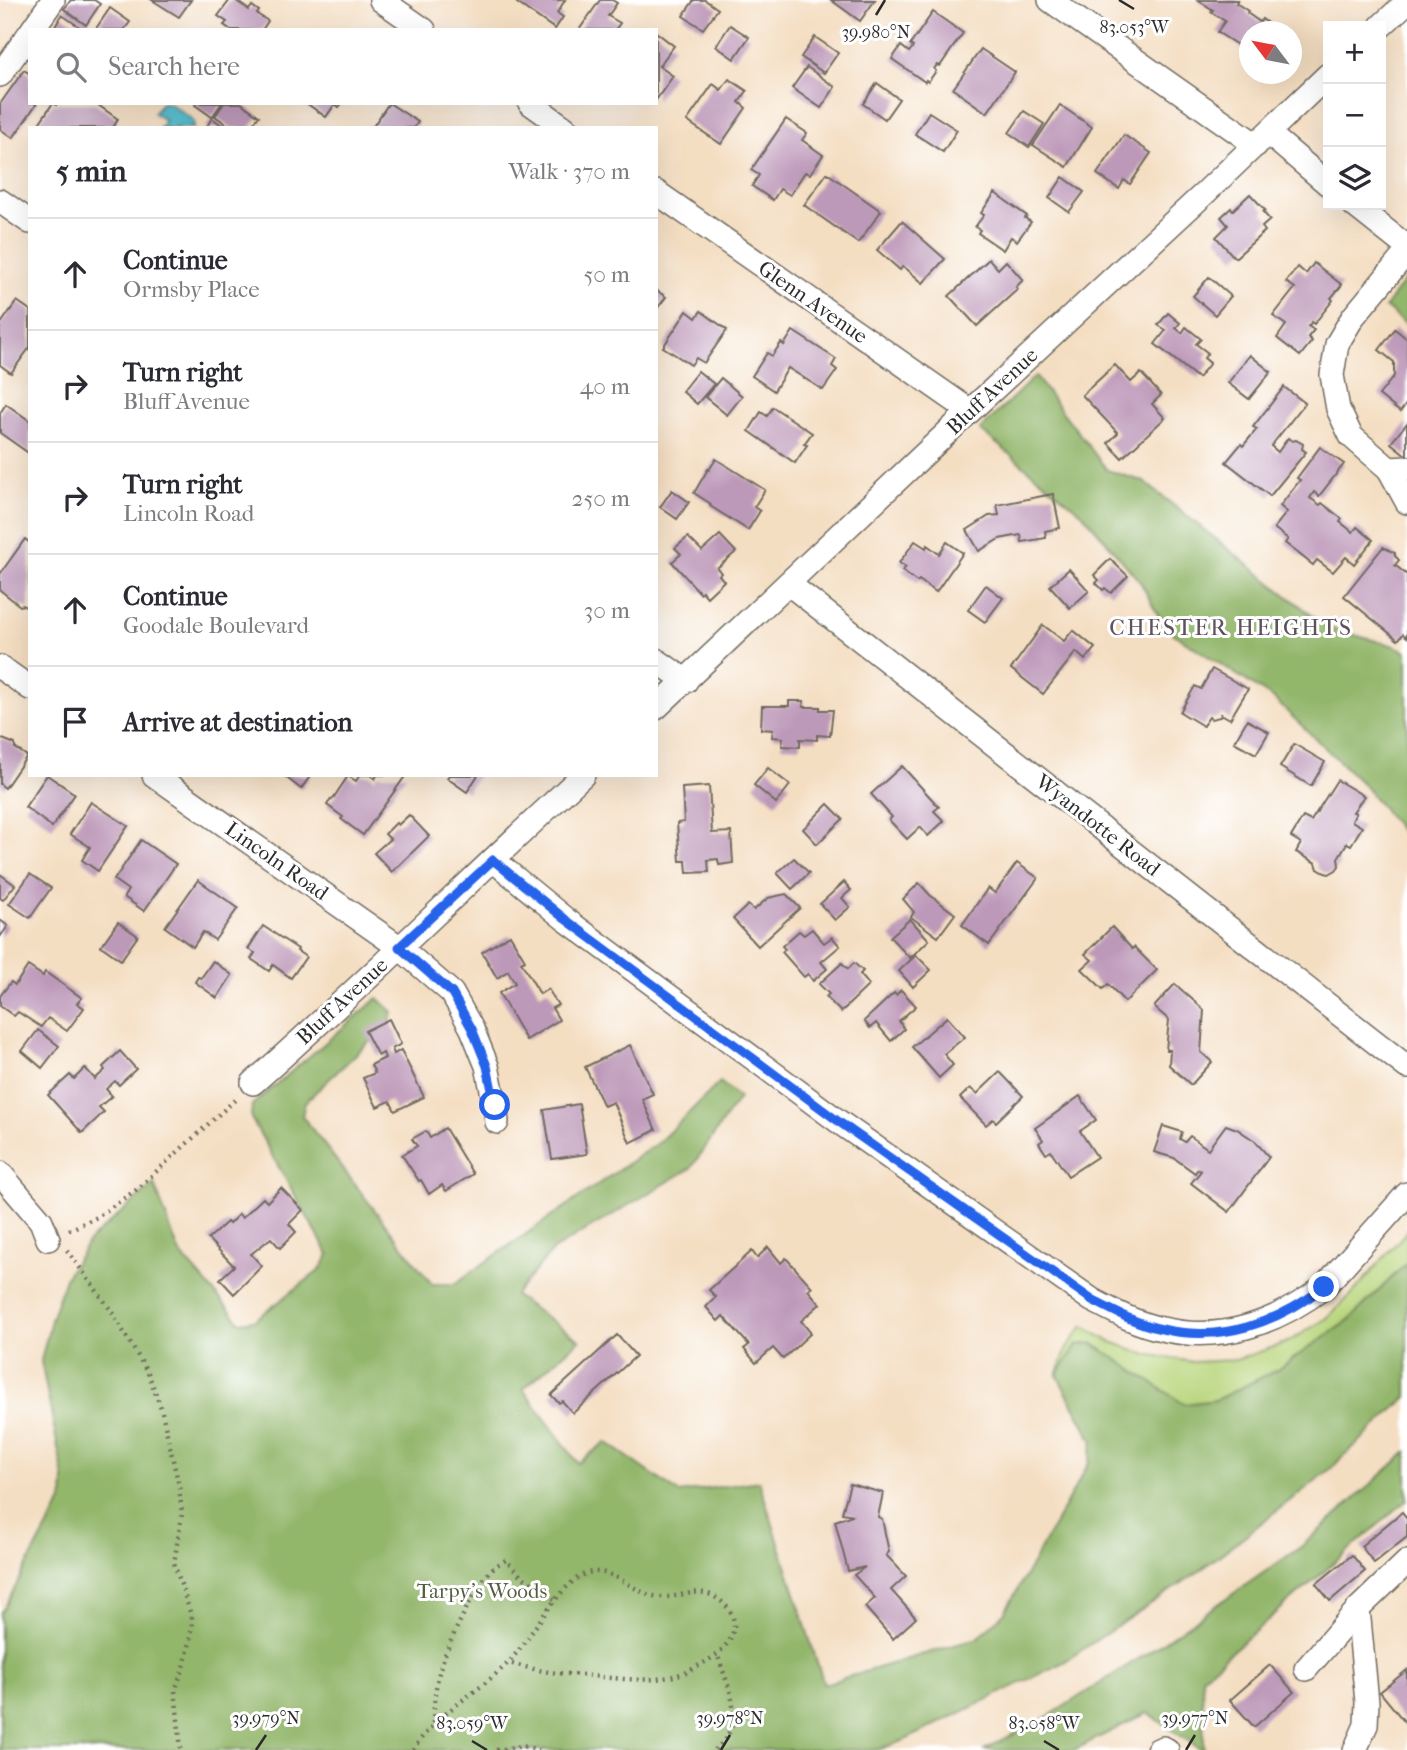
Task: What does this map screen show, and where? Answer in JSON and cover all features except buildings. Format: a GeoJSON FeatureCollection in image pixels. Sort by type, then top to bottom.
{"type":"FeatureCollection","features":[{"type":"Feature","properties":{"kind":"street"},"geometry":{"type":"LineString","coordinates":[[33,28],[53,0]]}},
{"type":"Feature","properties":{"kind":"street"},"geometry":{"type":"LineString","coordinates":[[381,0],[421,28]]}},
{"type":"Feature","properties":{"kind":"street"},"geometry":{"type":"LineString","coordinates":[[1050,0],[1323,181]]}},
{"type":"Feature","properties":{"kind":"street"},"geometry":{"type":"LineString","coordinates":[[1386,21],[1407,2]]}},
{"type":"Feature","properties":{"kind":"street"},"geometry":{"type":"LineString","coordinates":[[0,75],[28,35]]}},
{"type":"Feature","properties":{"kind":"street","name":"Bluff Avenue"},"geometry":{"type":"LineString","coordinates":[[658,706],[1323,80]]}},
{"type":"Feature","properties":{"kind":"street"},"geometry":{"type":"LineString","coordinates":[[533,105],[562,126]]}},
{"type":"Feature","properties":{"kind":"street","name":"Glenn Avenue"},"geometry":{"type":"LineString","coordinates":[[658,193],[970,411]]}},
{"type":"Feature","properties":{"kind":"street"},"geometry":{"type":"LineString","coordinates":[[0,201],[28,221]]}},
{"type":"Feature","properties":{"kind":"street"},"geometry":{"type":"LineString","coordinates":[[1360,210],[1407,250],[1353,317],[1337,344],[1332,375],[1338,409],[1352,436],[1398,468],[1407,502]]}},
{"type":"Feature","properties":{"kind":"street","name":"Wyandotte Road"},"geometry":{"type":"LineString","coordinates":[[789,584],[1407,1067]]}},
{"type":"Feature","properties":{"kind":"street"},"geometry":{"type":"LineString","coordinates":[[658,661],[686,681]]}},
{"type":"Feature","properties":{"kind":"street"},"geometry":{"type":"LineString","coordinates":[[0,667],[28,687]]}},
{"type":"Feature","properties":{"kind":"street","name":"Lincoln Road"},"geometry":{"type":"LineString","coordinates":[[157,777],[399,947],[452,993],[472,1029],[487,1066],[496,1122]]}},
{"type":"Feature","properties":{"kind":"street","name":"Bluff Avenue"},"geometry":{"type":"LineString","coordinates":[[253,1083],[323,1021],[581,777]]}},
{"type":"Feature","properties":{"kind":"street"},"geometry":{"type":"LineString","coordinates":[[493,860],[565,919],[876,1148],[1092,1300],[1124,1317],[1180,1332],[1223,1333],[1262,1323],[1310,1298],[1324,1287],[1407,1194]]}},
{"type":"Feature","properties":{"kind":"street"},"geometry":{"type":"LineString","coordinates":[[0,1172],[52,1237]]}},
{"type":"Feature","properties":{"kind":"street"},"geometry":{"type":"LineString","coordinates":[[1306,1669],[1358,1608],[1407,1563]]}},
{"type":"Feature","properties":{"kind":"street"},"geometry":{"type":"LineString","coordinates":[[1355,1750],[1366,1725],[1367,1702],[1358,1608]]}},
{"type":"Feature","properties":{"kind":"street"},"geometry":{"type":"LineString","coordinates":[[1158,1750],[1167,1750]]}},
{"type":"Feature","properties":{"kind":"path"},"geometry":{"type":"LineString","coordinates":[[181,1750],[175,1690],[191,1638],[192,1618],[174,1563],[181,1514],[180,1495],[161,1408],[148,1373],[110,1309],[52,1237],[97,1217],[136,1190],[253,1083]]}},
{"type":"Feature","properties":{"kind":"path"},"geometry":{"type":"LineString","coordinates":[[433,1724],[435,1690],[441,1666],[477,1590],[495,1566],[506,1560],[520,1575],[556,1600]]}},
{"type":"Feature","properties":{"kind":"path"},"geometry":{"type":"LineString","coordinates":[[412,1750],[433,1724],[508,1663],[560,1594],[582,1576],[597,1571],[654,1596],[673,1597],[689,1592],[710,1594],[727,1606],[734,1621],[733,1635],[718,1656],[682,1674],[655,1679],[614,1678],[549,1672],[508,1663]]}},
{"type":"Feature","properties":{"kind":"path"},"geometry":{"type":"LineString","coordinates":[[715,1750],[728,1736],[735,1718],[718,1656]]}},
{"type":"Feature","properties":{"kind":"path"},"geometry":{"type":"LineString","coordinates":[[496,1750],[522,1746],[539,1750]]}},
{"type":"Feature","properties":{"kind":"green space"},"geometry":{"type":"Polygon","coordinates":[[[1407,277],[1407,325],[1385,307],[1407,277]]]}},
{"type":"Feature","properties":{"kind":"green space"},"geometry":{"type":"Polygon","coordinates":[[[1035,376],[1107,470],[1144,482],[1328,628],[1395,646],[1407,652],[1407,839],[1364,785],[1274,699],[1165,628],[1141,583],[1083,514],[980,430],[1035,376]]]}},
{"type":"Feature","properties":{"kind":"green space","name":"Tarpy's Woods"},"geometry":{"type":"Polygon","coordinates":[[[378,998],[393,1012],[390,1022],[305,1102],[302,1116],[432,1284],[454,1284],[659,1142],[720,1082],[739,1098],[691,1168],[553,1250],[516,1293],[515,1296],[580,1340],[523,1389],[578,1463],[606,1442],[679,1493],[759,1481],[824,1684],[978,1638],[1005,1612],[1089,1463],[1093,1441],[1057,1375],[1077,1345],[1092,1343],[1184,1404],[1216,1400],[1277,1370],[1349,1320],[1407,1263],[1407,1397],[1328,1471],[1198,1572],[1064,1662],[905,1740],[877,1750],[0,1750],[0,1613],[63,1499],[64,1478],[41,1361],[65,1278],[89,1241],[154,1184],[179,1252],[240,1322],[255,1320],[320,1270],[329,1255],[251,1118],[252,1105],[378,998]]]}},
{"type":"Feature","properties":{"kind":"green space"},"geometry":{"type":"Polygon","coordinates":[[[1407,1231],[1407,1263],[1349,1320],[1277,1370],[1216,1400],[1184,1405],[1092,1343],[1057,1375],[1067,1348],[1083,1326],[1109,1341],[1145,1354],[1193,1362],[1236,1360],[1288,1342],[1327,1318],[1353,1293],[1407,1231]]]}},
{"type":"Feature","properties":{"kind":"green space"},"geometry":{"type":"Polygon","coordinates":[[[1407,1452],[1407,1500],[1202,1677],[1204,1750],[1147,1713],[1074,1750],[984,1750],[1049,1716],[1152,1650],[1302,1546],[1407,1452]]]}},
{"type":"Feature","properties":{"kind":"water"},"geometry":{"type":"Polygon","coordinates":[[[160,105],[172,105],[193,120],[194,126],[161,126],[165,120],[154,113],[160,105]]]}},
{"type":"Feature","properties":{"kind":"district","name":"CHESTER HEIGHTS"},"geometry":{"type":"Point","coordinates":[1231,627]}},
{"type":"Feature","properties":{"kind":"route"},"geometry":{"type":"LineString","coordinates":[[495,1105],[487,1066],[472,1029],[452,993],[399,947],[493,860],[565,919],[798,1092],[999,1236],[1092,1300],[1124,1317],[1161,1329],[1223,1333],[1252,1327],[1282,1314],[1324,1287]]}}]}
